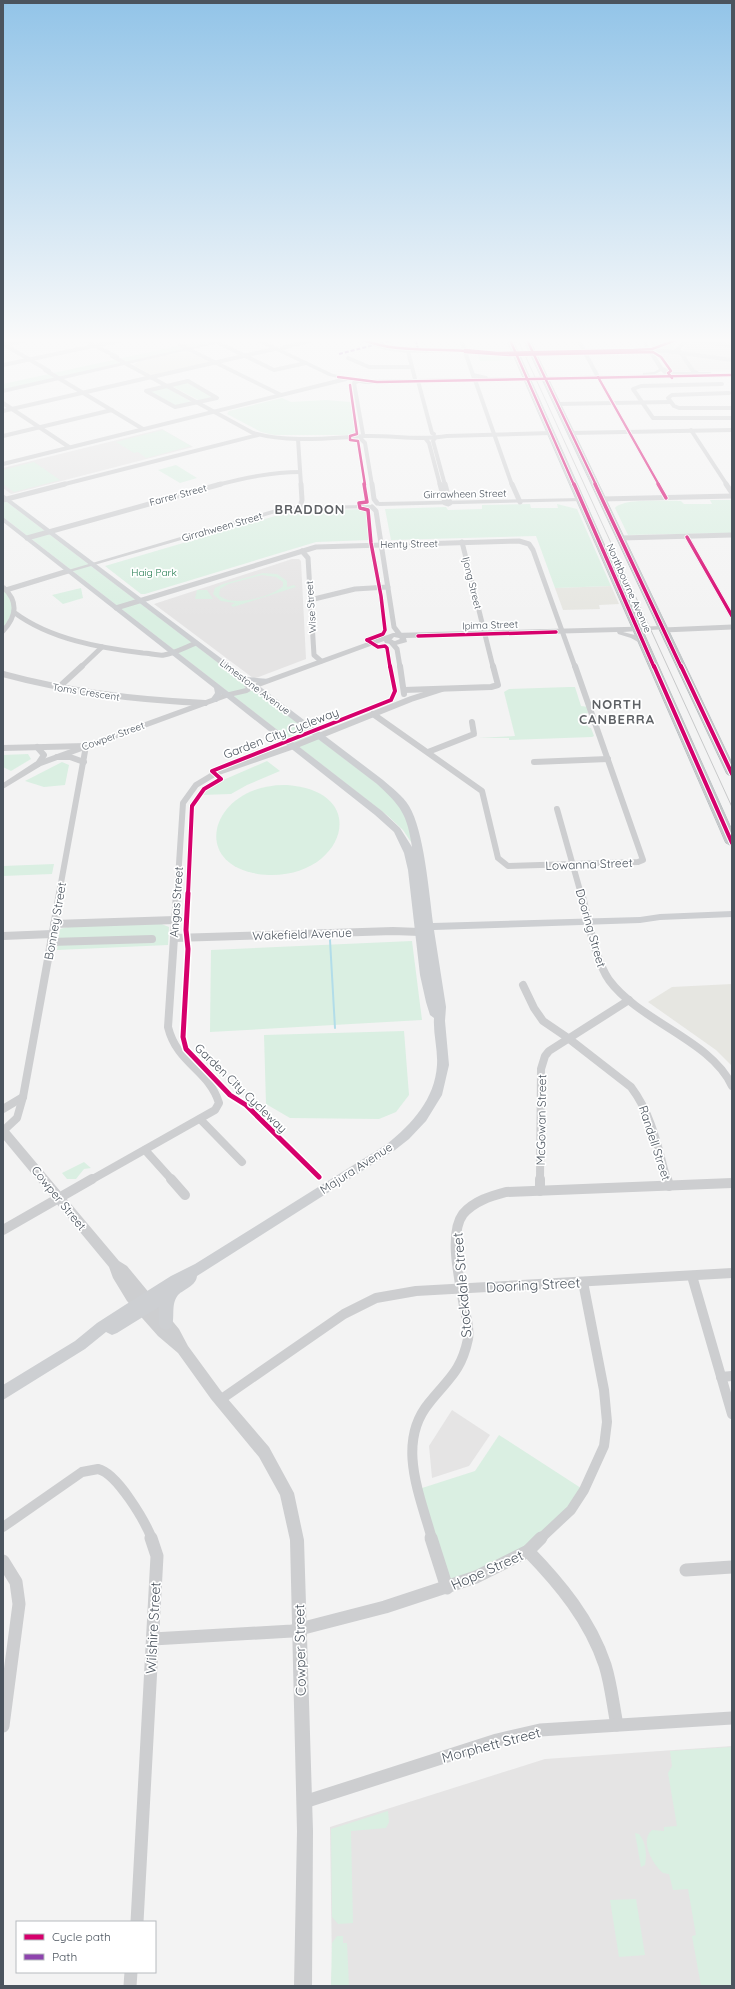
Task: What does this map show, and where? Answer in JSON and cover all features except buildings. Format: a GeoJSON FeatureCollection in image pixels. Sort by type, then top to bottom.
{"type":"FeatureCollection","features":[{"type":"Feature","properties":{"kind":"highway"},"geometry":{"type":"LineString","coordinates":[[551,433],[571,433]]}},
{"type":"Feature","properties":{"kind":"highway","name":"Northbourne Avenue"},"geometry":{"type":"LineString","coordinates":[[551,433],[632,617],[644,630],[646,648],[732,843]]}},
{"type":"Feature","properties":{"kind":"highway","name":"Northbourne Avenue"},"geometry":{"type":"LineString","coordinates":[[571,433],[662,629],[732,774]]}},
{"type":"Feature","properties":{"kind":"highway","name":"Girrawheen Street"},"geometry":{"type":"LineString","coordinates":[[581,500],[602,499]]}},
{"type":"Feature","properties":{"kind":"main road","name":"Limestone Avenue"},"geometry":{"type":"LineString","coordinates":[[5,500],[49,531],[380,782],[405,807],[414,830],[426,910],[424,929]]}},
{"type":"Feature","properties":{"kind":"main road","name":"Limestone Avenue"},"geometry":{"type":"LineString","coordinates":[[3,518],[69,572],[378,813],[401,835],[412,860],[424,929]]}},
{"type":"Feature","properties":{"kind":"main road"},"geometry":{"type":"LineString","coordinates":[[244,678],[266,681]]}},
{"type":"Feature","properties":{"kind":"main road"},"geometry":{"type":"LineString","coordinates":[[214,700],[219,693],[218,687]]}},
{"type":"Feature","properties":{"kind":"main road"},"geometry":{"type":"LineString","coordinates":[[426,910],[436,921],[456,926]]}},
{"type":"Feature","properties":{"kind":"main road","name":"Wakefield Avenue"},"geometry":{"type":"LineString","coordinates":[[424,929],[589,921],[640,920],[662,923],[730,915]]}},
{"type":"Feature","properties":{"kind":"main road","name":"Wakefield Avenue"},"geometry":{"type":"LineString","coordinates":[[424,929],[456,926],[521,924]]}},
{"type":"Feature","properties":{"kind":"main road","name":"Majura Avenue"},"geometry":{"type":"LineString","coordinates":[[3,1393],[80,1345],[107,1332],[145,1305],[176,1280],[200,1268],[391,1147],[417,1124],[436,1095],[443,1065],[424,929]]}},
{"type":"Feature","properties":{"kind":"main road","name":"Majura Avenue"},"geometry":{"type":"LineString","coordinates":[[145,1305],[180,1287],[200,1268]]}},
{"type":"Feature","properties":{"kind":"main road"},"geometry":{"type":"LineString","coordinates":[[166,1324],[167,1301],[180,1287]]}},
{"type":"Feature","properties":{"kind":"street"},"geometry":{"type":"LineString","coordinates":[[3,436],[16,433]]}},
{"type":"Feature","properties":{"kind":"street"},"geometry":{"type":"LineString","coordinates":[[48,433],[69,447]]}},
{"type":"Feature","properties":{"kind":"street"},"geometry":{"type":"LineString","coordinates":[[3,464],[127,433]]}},
{"type":"Feature","properties":{"kind":"street"},"geometry":{"type":"LineString","coordinates":[[254,433],[276,439],[551,433]]}},
{"type":"Feature","properties":{"kind":"street"},"geometry":{"type":"LineString","coordinates":[[363,433],[394,627],[390,639]]}},
{"type":"Feature","properties":{"kind":"street"},"geometry":{"type":"LineString","coordinates":[[426,433],[425,436],[434,450]]}},
{"type":"Feature","properties":{"kind":"street"},"geometry":{"type":"LineString","coordinates":[[571,433],[581,433]]}},
{"type":"Feature","properties":{"kind":"street"},"geometry":{"type":"LineString","coordinates":[[629,433],[666,498]]}},
{"type":"Feature","properties":{"kind":"street"},"geometry":{"type":"LineString","coordinates":[[693,433],[732,493]]}},
{"type":"Feature","properties":{"kind":"street"},"geometry":{"type":"LineString","coordinates":[[5,500],[258,435]]}},
{"type":"Feature","properties":{"kind":"street"},"geometry":{"type":"LineString","coordinates":[[494,435],[517,500]]}},
{"type":"Feature","properties":{"kind":"street"},"geometry":{"type":"LineString","coordinates":[[435,436],[433,441],[434,450],[448,503]]}},
{"type":"Feature","properties":{"kind":"street"},"geometry":{"type":"LineString","coordinates":[[298,439],[302,507]]}},
{"type":"Feature","properties":{"kind":"street","name":"Farrer Street"},"geometry":{"type":"LineString","coordinates":[[27,537],[242,478],[271,473],[300,472]]}},
{"type":"Feature","properties":{"kind":"street"},"geometry":{"type":"LineString","coordinates":[[602,499],[732,496]]}},
{"type":"Feature","properties":{"kind":"street","name":"Girrawheen Street"},"geometry":{"type":"LineString","coordinates":[[375,505],[517,500],[581,500]]}},
{"type":"Feature","properties":{"kind":"street"},"geometry":{"type":"LineString","coordinates":[[562,500],[574,503],[585,510]]}},
{"type":"Feature","properties":{"kind":"street","name":"Girrahween Street"},"geometry":{"type":"LineString","coordinates":[[69,572],[279,510],[302,507],[375,505]]}},
{"type":"Feature","properties":{"kind":"street"},"geometry":{"type":"LineString","coordinates":[[621,538],[732,535]]}},
{"type":"Feature","properties":{"kind":"street"},"geometry":{"type":"LineString","coordinates":[[687,536],[732,616]]}},
{"type":"Feature","properties":{"kind":"street","name":"Henty Street"},"geometry":{"type":"LineString","coordinates":[[117,609],[302,551],[323,546],[519,541],[531,544],[562,630]]}},
{"type":"Feature","properties":{"kind":"street","name":"Ijong Street"},"geometry":{"type":"LineString","coordinates":[[404,690],[498,685],[462,542]]}},
{"type":"Feature","properties":{"kind":"street","name":"Wise Street"},"geometry":{"type":"LineString","coordinates":[[302,551],[308,558],[314,655],[321,661]]}},
{"type":"Feature","properties":{"kind":"street"},"geometry":{"type":"LineString","coordinates":[[3,631],[11,622],[15,613],[14,599],[5,589],[69,572]]}},
{"type":"Feature","properties":{"kind":"street"},"geometry":{"type":"LineString","coordinates":[[310,600],[328,597],[355,589],[388,587]]}},
{"type":"Feature","properties":{"kind":"street"},"geometry":{"type":"LineString","coordinates":[[310,591],[316,596],[328,597]]}},
{"type":"Feature","properties":{"kind":"street"},"geometry":{"type":"LineString","coordinates":[[15,613],[38,628],[102,647],[166,655],[170,650],[195,642]]}},
{"type":"Feature","properties":{"kind":"street"},"geometry":{"type":"LineString","coordinates":[[644,630],[655,624],[657,616]]}},
{"type":"Feature","properties":{"kind":"street"},"geometry":{"type":"LineString","coordinates":[[612,631],[627,625],[632,617]]}},
{"type":"Feature","properties":{"kind":"street"},"geometry":{"type":"LineString","coordinates":[[394,627],[402,638],[398,648],[404,694],[400,703]]}},
{"type":"Feature","properties":{"kind":"street"},"geometry":{"type":"LineString","coordinates":[[662,629],[732,627]]}},
{"type":"Feature","properties":{"kind":"street","name":"Ipima Street"},"geometry":{"type":"LineString","coordinates":[[390,639],[418,636],[562,630],[575,632],[662,629]]}},
{"type":"Feature","properties":{"kind":"street","name":"Lowanna Street"},"geometry":{"type":"LineString","coordinates":[[373,714],[482,791],[498,858],[502,863],[515,867],[638,862],[643,860],[562,630]]}},
{"type":"Feature","properties":{"kind":"street"},"geometry":{"type":"LineString","coordinates":[[612,631],[634,636],[646,648]]}},
{"type":"Feature","properties":{"kind":"street"},"geometry":{"type":"LineString","coordinates":[[228,695],[250,689],[253,686],[266,681],[374,642],[390,639]]}},
{"type":"Feature","properties":{"kind":"street"},"geometry":{"type":"LineString","coordinates":[[390,639],[398,648]]}},
{"type":"Feature","properties":{"kind":"street"},"geometry":{"type":"LineString","coordinates":[[58,688],[102,647]]}},
{"type":"Feature","properties":{"kind":"street","name":"Toms Crescent"},"geometry":{"type":"LineString","coordinates":[[3,674],[58,688],[121,698],[205,703]]}},
{"type":"Feature","properties":{"kind":"street","name":"Ijong Street"},"geometry":{"type":"LineString","coordinates":[[292,745],[400,703],[442,689]]}},
{"type":"Feature","properties":{"kind":"street","name":"Cowper Street"},"geometry":{"type":"LineString","coordinates":[[3,787],[38,764],[228,695]]}},
{"type":"Feature","properties":{"kind":"street"},"geometry":{"type":"LineString","coordinates":[[171,702],[174,706],[172,715]]}},
{"type":"Feature","properties":{"kind":"street"},"geometry":{"type":"LineString","coordinates":[[428,752],[474,734],[475,732],[472,722]]}},
{"type":"Feature","properties":{"kind":"street","name":"Angas Street"},"geometry":{"type":"LineString","coordinates":[[200,1119],[215,1110],[219,1103],[216,1092],[181,1056],[171,1043],[168,1026],[184,803],[188,793],[198,784],[209,778],[292,745]]}},
{"type":"Feature","properties":{"kind":"street"},"geometry":{"type":"LineString","coordinates":[[3,748],[86,746]]}},
{"type":"Feature","properties":{"kind":"street","name":"Bonney Street"},"geometry":{"type":"LineString","coordinates":[[3,1131],[17,1118],[23,1097],[86,746]]}},
{"type":"Feature","properties":{"kind":"street"},"geometry":{"type":"LineString","coordinates":[[36,747],[44,755],[43,759],[38,764]]}},
{"type":"Feature","properties":{"kind":"street"},"geometry":{"type":"LineString","coordinates":[[56,757],[70,757],[84,762]]}},
{"type":"Feature","properties":{"kind":"street"},"geometry":{"type":"LineString","coordinates":[[534,762],[608,759]]}},
{"type":"Feature","properties":{"kind":"street","name":"Dooring Street"},"geometry":{"type":"LineString","coordinates":[[557,809],[602,969],[615,988],[629,1000],[713,1059],[728,1076],[732,1086]]}},
{"type":"Feature","properties":{"kind":"street"},"geometry":{"type":"LineString","coordinates":[[54,924],[175,920]]}},
{"type":"Feature","properties":{"kind":"street","name":"Wakefield Avenue"},"geometry":{"type":"LineString","coordinates":[[174,940],[200,941],[211,938],[424,929]]}},
{"type":"Feature","properties":{"kind":"street"},"geometry":{"type":"LineString","coordinates":[[3,936],[52,934]]}},
{"type":"Feature","properties":{"kind":"street"},"geometry":{"type":"LineString","coordinates":[[51,942],[152,938]]}},
{"type":"Feature","properties":{"kind":"street","name":"Randell Street"},"geometry":{"type":"LineString","coordinates":[[523,985],[538,1015],[543,1021],[568,1038],[631,1087],[642,1101],[647,1112],[669,1186]]}},
{"type":"Feature","properties":{"kind":"street","name":"McGowan Street"},"geometry":{"type":"LineString","coordinates":[[540,1191],[542,1062],[549,1051],[629,1000]]}},
{"type":"Feature","properties":{"kind":"street"},"geometry":{"type":"LineString","coordinates":[[3,1109],[12,1105],[23,1097]]}},
{"type":"Feature","properties":{"kind":"street"},"geometry":{"type":"LineString","coordinates":[[3,1230],[200,1119],[242,1162]]}},
{"type":"Feature","properties":{"kind":"street","name":"Cowper Street"},"geometry":{"type":"LineString","coordinates":[[3,1131],[115,1266],[123,1270],[166,1337],[183,1350]]}},
{"type":"Feature","properties":{"kind":"street"},"geometry":{"type":"LineString","coordinates":[[145,1150],[185,1195]]}},
{"type":"Feature","properties":{"kind":"street","name":"Stockdale Street"},"geometry":{"type":"LineString","coordinates":[[447,1588],[442,1576],[423,1507],[413,1464],[412,1442],[416,1425],[424,1410],[434,1395],[456,1374],[467,1345],[469,1331],[456,1245],[456,1227],[460,1218],[478,1201],[489,1196],[506,1192],[732,1184]]}},
{"type":"Feature","properties":{"kind":"street","name":"Dooring Street"},"geometry":{"type":"LineString","coordinates":[[220,1400],[344,1314],[376,1298],[396,1294],[462,1289],[732,1274]]}},
{"type":"Feature","properties":{"kind":"street"},"geometry":{"type":"LineString","coordinates":[[692,1276],[727,1377],[732,1414]]}},
{"type":"Feature","properties":{"kind":"street","name":"Hope Street"},"geometry":{"type":"LineString","coordinates":[[153,1639],[292,1631],[385,1607],[447,1588],[476,1577],[528,1551],[570,1510],[584,1490],[604,1446],[607,1422],[604,1390],[583,1282]]}},
{"type":"Feature","properties":{"kind":"street","name":"Cowper Street"},"geometry":{"type":"LineString","coordinates":[[145,1305],[174,1333],[183,1350],[220,1400],[264,1452],[287,1494],[297,1540],[300,1629],[304,1802],[303,1986]]}},
{"type":"Feature","properties":{"kind":"street","name":"Wilshire Street"},"geometry":{"type":"LineString","coordinates":[[3,1526],[82,1472],[92,1468],[105,1470],[147,1527],[154,1541],[157,1556],[137,1921]]}},
{"type":"Feature","properties":{"kind":"street"},"geometry":{"type":"LineString","coordinates":[[528,1551],[563,1589],[594,1634],[606,1666],[617,1725]]}},
{"type":"Feature","properties":{"kind":"street"},"geometry":{"type":"LineString","coordinates":[[3,1560],[16,1582],[19,1604],[3,1726]]}},
{"type":"Feature","properties":{"kind":"street"},"geometry":{"type":"LineString","coordinates":[[686,1570],[732,1567]]}},
{"type":"Feature","properties":{"kind":"street","name":"Morphett Street"},"geometry":{"type":"LineString","coordinates":[[304,1802],[497,1740],[540,1730],[732,1718]]}},
{"type":"Feature","properties":{"kind":"street"},"geometry":{"type":"LineString","coordinates":[[130,1986],[132,1973]]}},
{"type":"Feature","properties":{"kind":"shaded area"},"geometry":{"type":"Polygon","coordinates":[[[146,433],[169,433],[193,447],[11,494],[3,488],[3,468],[146,433]]]}},
{"type":"Feature","properties":{"kind":"shaded area"},"geometry":{"type":"Polygon","coordinates":[[[292,559],[299,559],[301,561],[306,659],[256,678],[253,678],[154,604],[292,559]]]}},
{"type":"Feature","properties":{"kind":"shaded area"},"geometry":{"type":"Polygon","coordinates":[[[611,586],[619,604],[599,605],[600,609],[563,610],[555,588],[611,586]]]}},
{"type":"Feature","properties":{"kind":"shaded area"},"geometry":{"type":"Polygon","coordinates":[[[732,984],[732,1066],[716,1050],[648,1002],[672,987],[732,984]]]}},
{"type":"Feature","properties":{"kind":"shaded area"},"geometry":{"type":"Polygon","coordinates":[[[452,1410],[490,1435],[469,1466],[432,1478],[429,1446],[452,1410]]]}},
{"type":"Feature","properties":{"kind":"shaded area"},"geometry":{"type":"Polygon","coordinates":[[[732,1746],[732,1986],[331,1986],[330,1827],[545,1759],[732,1746]]]}},
{"type":"Feature","properties":{"kind":"green space"},"geometry":{"type":"Polygon","coordinates":[[[152,433],[168,433],[191,446],[146,458],[138,452],[134,453],[116,442],[152,433]]]}},
{"type":"Feature","properties":{"kind":"green space"},"geometry":{"type":"Polygon","coordinates":[[[265,433],[355,433],[347,435],[274,435],[265,433]]]}},
{"type":"Feature","properties":{"kind":"green space"},"geometry":{"type":"Polygon","coordinates":[[[34,462],[60,480],[14,492],[3,484],[3,470],[34,462]]]}},
{"type":"Feature","properties":{"kind":"green space"},"geometry":{"type":"Polygon","coordinates":[[[176,465],[197,478],[180,483],[158,470],[176,465]]]}},
{"type":"Feature","properties":{"kind":"green space"},"geometry":{"type":"Polygon","coordinates":[[[3,499],[388,792],[406,815],[410,827],[411,842],[403,830],[388,816],[3,517],[3,499]]]}},
{"type":"Feature","properties":{"kind":"green space"},"geometry":{"type":"Polygon","coordinates":[[[710,500],[732,500],[732,533],[628,535],[615,508],[620,505],[636,501],[681,501],[684,504],[712,504],[710,500]]]}},
{"type":"Feature","properties":{"kind":"green space"},"geometry":{"type":"Polygon","coordinates":[[[530,504],[531,508],[558,508],[557,504],[577,509],[611,586],[555,588],[536,536],[391,540],[385,509],[446,507],[448,510],[482,509],[482,505],[530,504]]]}},
{"type":"Feature","properties":{"kind":"green space","name":"Haig Park"},"geometry":{"type":"Polygon","coordinates":[[[367,510],[370,540],[316,542],[145,594],[141,594],[105,566],[292,511],[367,510]]]}},
{"type":"Feature","properties":{"kind":"green space"},"geometry":{"type":"Polygon","coordinates":[[[263,573],[277,574],[287,581],[287,587],[294,585],[296,587],[233,607],[231,605],[235,603],[221,601],[213,594],[215,588],[223,584],[263,573]],[[262,575],[228,584],[220,589],[219,595],[225,599],[233,601],[251,600],[261,597],[278,590],[283,586],[283,582],[276,577],[262,575]]]}},
{"type":"Feature","properties":{"kind":"green space"},"geometry":{"type":"Polygon","coordinates":[[[81,588],[83,598],[63,604],[52,595],[81,588]]]}},
{"type":"Feature","properties":{"kind":"green space"},"geometry":{"type":"Polygon","coordinates":[[[3,590],[11,600],[12,609],[9,619],[3,629],[3,590]]]}},
{"type":"Feature","properties":{"kind":"green space"},"geometry":{"type":"Polygon","coordinates":[[[197,590],[207,590],[213,599],[195,599],[197,590]]]}},
{"type":"Feature","properties":{"kind":"green space"},"geometry":{"type":"Polygon","coordinates":[[[575,687],[581,706],[589,707],[588,713],[584,714],[588,727],[591,728],[594,736],[509,740],[509,738],[478,738],[515,736],[504,692],[509,689],[575,687]]]}},
{"type":"Feature","properties":{"kind":"green space"},"geometry":{"type":"Polygon","coordinates":[[[28,754],[31,759],[11,771],[3,767],[3,755],[28,754]]]}},
{"type":"Feature","properties":{"kind":"green space"},"geometry":{"type":"Polygon","coordinates":[[[267,761],[280,771],[247,785],[231,794],[201,795],[207,787],[267,761]]]}},
{"type":"Feature","properties":{"kind":"green space"},"geometry":{"type":"Polygon","coordinates":[[[62,762],[69,765],[65,785],[44,787],[25,781],[62,762]]]}},
{"type":"Feature","properties":{"kind":"green space"},"geometry":{"type":"Polygon","coordinates":[[[287,785],[314,791],[331,802],[339,817],[338,833],[331,849],[316,863],[295,872],[269,875],[242,870],[225,859],[217,844],[217,828],[225,812],[239,798],[260,788],[287,785]]]}},
{"type":"Feature","properties":{"kind":"green space"},"geometry":{"type":"Polygon","coordinates":[[[54,864],[52,874],[3,876],[3,866],[54,864]]]}},
{"type":"Feature","properties":{"kind":"green space"},"geometry":{"type":"Polygon","coordinates":[[[159,923],[169,927],[168,945],[57,950],[60,929],[71,926],[159,923]]]}},
{"type":"Feature","properties":{"kind":"green space"},"geometry":{"type":"Polygon","coordinates":[[[412,941],[422,1020],[210,1032],[211,950],[412,941]]]}},
{"type":"Feature","properties":{"kind":"green space"},"geometry":{"type":"Polygon","coordinates":[[[404,1031],[409,1095],[396,1112],[379,1119],[290,1118],[266,1104],[264,1035],[404,1031]]]}},
{"type":"Feature","properties":{"kind":"green space"},"geometry":{"type":"Polygon","coordinates":[[[84,1162],[91,1168],[84,1169],[76,1179],[67,1179],[62,1173],[84,1162]]]}},
{"type":"Feature","properties":{"kind":"green space"},"geometry":{"type":"Polygon","coordinates":[[[499,1435],[584,1490],[528,1551],[447,1588],[419,1489],[475,1471],[499,1435]]]}},
{"type":"Feature","properties":{"kind":"green space"},"geometry":{"type":"Polygon","coordinates":[[[732,1747],[732,1986],[701,1986],[692,1936],[696,1935],[688,1889],[673,1890],[669,1874],[663,1873],[652,1859],[647,1846],[647,1840],[648,1835],[652,1830],[664,1831],[664,1827],[677,1826],[668,1773],[672,1766],[670,1751],[732,1747]]]}},
{"type":"Feature","properties":{"kind":"green space"},"geometry":{"type":"Polygon","coordinates":[[[388,1811],[389,1822],[386,1828],[351,1831],[353,1923],[338,1924],[332,1917],[331,1829],[388,1811]]]}},
{"type":"Feature","properties":{"kind":"green space"},"geometry":{"type":"Polygon","coordinates":[[[635,1833],[639,1834],[641,1837],[645,1849],[645,1865],[641,1867],[635,1833]]]}},
{"type":"Feature","properties":{"kind":"green space"},"geometry":{"type":"Polygon","coordinates":[[[636,1899],[645,1955],[619,1957],[610,1900],[636,1899]]]}},
{"type":"Feature","properties":{"kind":"green space"},"geometry":{"type":"Polygon","coordinates":[[[337,1936],[343,1936],[343,1943],[347,1943],[349,1986],[331,1986],[332,1943],[337,1936]]]}},
{"type":"Feature","properties":{"kind":"waterway"},"geometry":{"type":"LineString","coordinates":[[330,940],[335,1028]]}},
{"type":"Feature","properties":{"kind":"tram line"},"geometry":{"type":"LineString","coordinates":[[561,433],[732,807]]}},
{"type":"Feature","properties":{"kind":"cycle path"},"geometry":{"type":"LineString","coordinates":[[357,433],[350,436],[350,440],[358,441],[367,502],[359,503],[360,508],[368,510],[372,540],[371,543],[381,596],[385,630],[383,634],[367,640]]}},
{"type":"Feature","properties":{"kind":"cycle path"},"geometry":{"type":"LineString","coordinates":[[551,433],[732,843]]}},
{"type":"Feature","properties":{"kind":"cycle path"},"geometry":{"type":"LineString","coordinates":[[571,433],[732,774]]}},
{"type":"Feature","properties":{"kind":"cycle path"},"geometry":{"type":"LineString","coordinates":[[629,433],[666,498]]}},
{"type":"Feature","properties":{"kind":"cycle path"},"geometry":{"type":"LineString","coordinates":[[687,537],[732,616]]}},
{"type":"Feature","properties":{"kind":"cycle path"},"geometry":{"type":"LineString","coordinates":[[418,636],[556,632]]}},
{"type":"Feature","properties":{"kind":"cycle path","name":"Garden City Cycleway"},"geometry":{"type":"LineString","coordinates":[[319,1177],[246,1105],[230,1095],[186,1049],[183,1037],[188,949],[186,930],[192,806],[200,792],[221,779],[212,771],[215,769],[391,700],[395,691],[387,648],[385,646],[378,647],[367,640]]}},
{"type":"Feature","properties":{"kind":"district","name":"BRADDON"},"geometry":{"type":"Point","coordinates":[310,509]}},
{"type":"Feature","properties":{"kind":"district","name":"NORTH CANBERRA"},"geometry":{"type":"Point","coordinates":[617,712]}}]}
